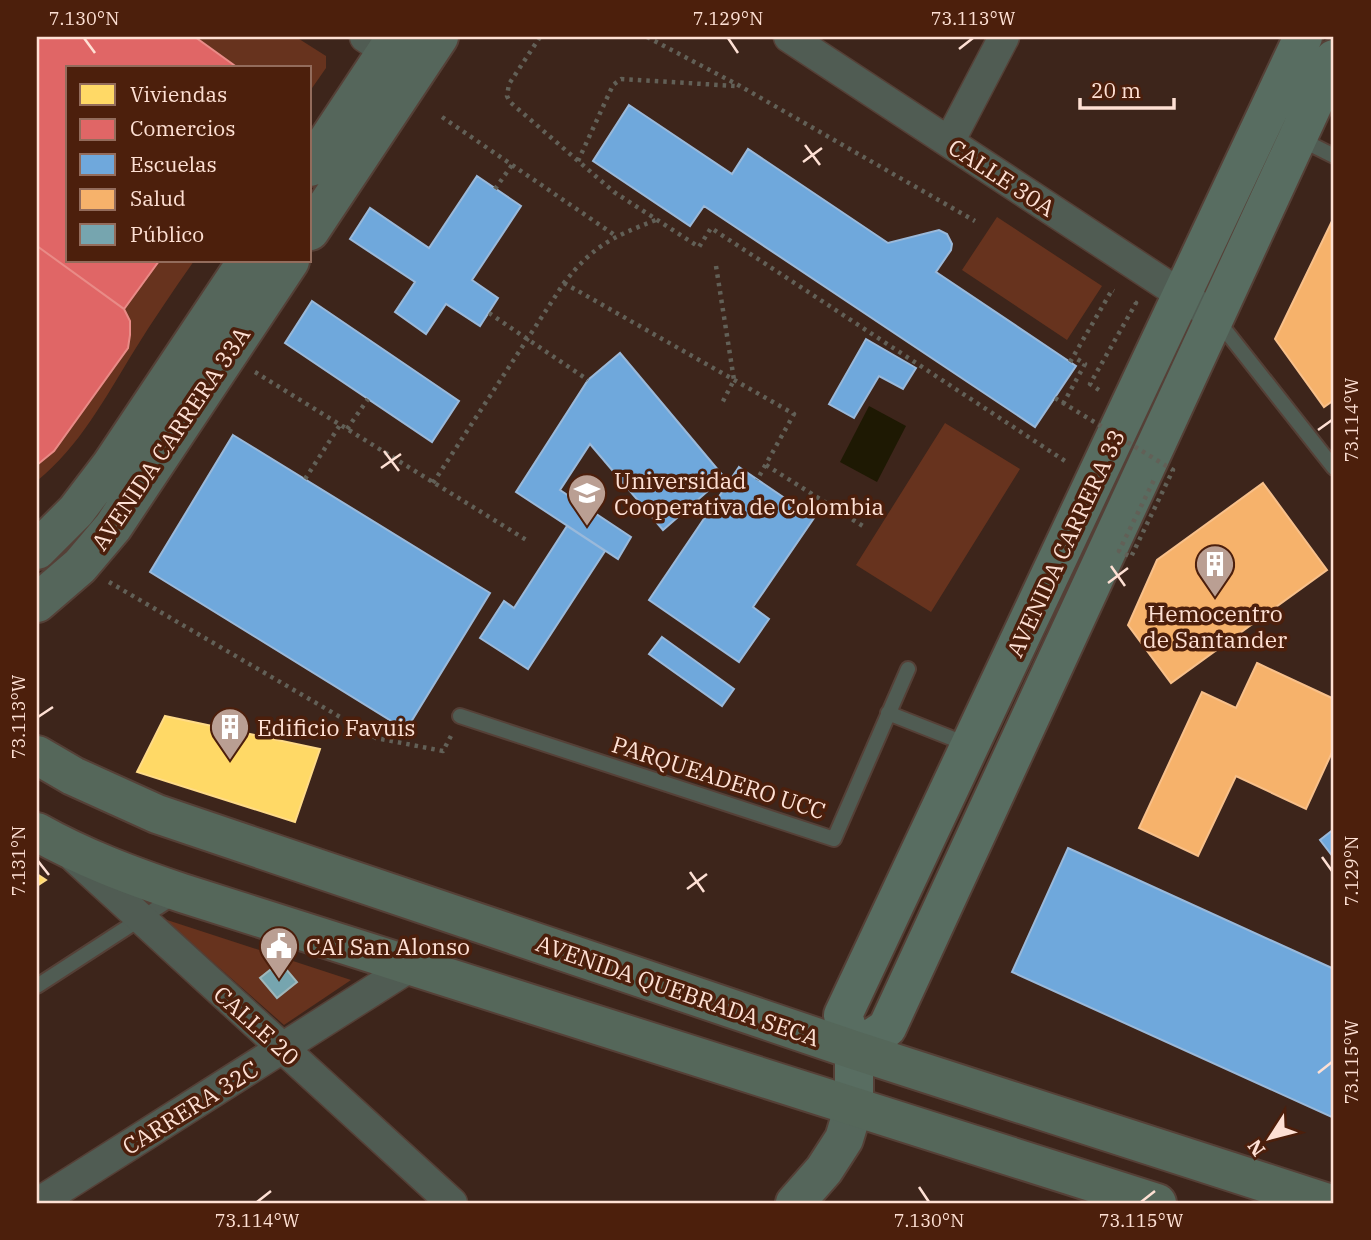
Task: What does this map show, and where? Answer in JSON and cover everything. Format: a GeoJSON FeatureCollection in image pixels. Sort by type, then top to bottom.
{"type":"FeatureCollection","features":[{"type":"Feature","properties":{"kind":"highway","name":"AVENIDA QUEBRADA SECA"},"geometry":{"type":"LineString","coordinates":[[37,755],[73,776],[157,814],[854,1050],[1328,1203]]}},
{"type":"Feature","properties":{"kind":"highway"},"geometry":{"type":"LineString","coordinates":[[49,839],[120,872],[181,893],[1157,1203]]}},
{"type":"Feature","properties":{"kind":"main road"},"geometry":{"type":"LineString","coordinates":[[312,164],[391,49],[439,37]]}},
{"type":"Feature","properties":{"kind":"main road","name":"AVENIDA CARRERA 33"},"geometry":{"type":"LineString","coordinates":[[854,1050],[887,1028],[1215,317],[1281,129],[1303,37]]}},
{"type":"Feature","properties":{"kind":"main road"},"geometry":{"type":"LineString","coordinates":[[312,227],[391,49]]}},
{"type":"Feature","properties":{"kind":"main road","name":"AVENIDA CARRERA 33"},"geometry":{"type":"LineString","coordinates":[[854,1106],[854,1050],[843,1015],[1182,295],[1281,129],[1334,59]]}},
{"type":"Feature","properties":{"kind":"main road","name":"AVENIDA CARRERA 33A"},"geometry":{"type":"LineString","coordinates":[[37,603],[80,566],[113,527],[228,355],[267,265]]}},
{"type":"Feature","properties":{"kind":"main road","name":"AVENIDA CARRERA 33A"},"geometry":{"type":"LineString","coordinates":[[37,550],[76,511],[267,265]]}},
{"type":"Feature","properties":{"kind":"main road"},"geometry":{"type":"LineString","coordinates":[[795,1203],[824,1170],[844,1139],[854,1106]]}},
{"type":"Feature","properties":{"kind":"street","name":"CALLE 30A"},"geometry":{"type":"LineString","coordinates":[[789,37],[1215,317]]}},
{"type":"Feature","properties":{"kind":"street"},"geometry":{"type":"LineString","coordinates":[[949,142],[1004,37]]}},
{"type":"Feature","properties":{"kind":"street","name":"CALLE 20"},"geometry":{"type":"LineString","coordinates":[[49,839],[141,919],[452,1203]]}},
{"type":"Feature","properties":{"kind":"street","name":"CARRERA 32C"},"geometry":{"type":"LineString","coordinates":[[38,1203],[413,965]]}},
{"type":"Feature","properties":{"kind":"lane"},"geometry":{"type":"LineString","coordinates":[[1281,129],[1334,156]]}},
{"type":"Feature","properties":{"kind":"lane"},"geometry":{"type":"LineString","coordinates":[[1215,317],[1334,468]]}},
{"type":"Feature","properties":{"kind":"lane","name":"PARQUEADERO UCC"},"geometry":{"type":"LineString","coordinates":[[460,716],[834,839],[908,669]]}},
{"type":"Feature","properties":{"kind":"lane"},"geometry":{"type":"LineString","coordinates":[[888,713],[970,746]]}},
{"type":"Feature","properties":{"kind":"lane"},"geometry":{"type":"LineString","coordinates":[[37,986],[181,893]]}},
{"type":"Feature","properties":{"kind":"path"},"geometry":{"type":"LineString","coordinates":[[540,37],[509,84],[507,96],[510,102],[614,191],[699,247],[712,228],[1095,481]]}},
{"type":"Feature","properties":{"kind":"path"},"geometry":{"type":"LineString","coordinates":[[647,37],[740,86],[975,221]]}},
{"type":"Feature","properties":{"kind":"path"},"geometry":{"type":"LineString","coordinates":[[578,160],[610,90],[621,79],[740,86]]}},
{"type":"Feature","properties":{"kind":"path"},"geometry":{"type":"LineString","coordinates":[[442,117],[616,236]]}},
{"type":"Feature","properties":{"kind":"path"},"geometry":{"type":"LineString","coordinates":[[495,189],[512,165]]}},
{"type":"Feature","properties":{"kind":"path"},"geometry":{"type":"LineString","coordinates":[[433,482],[581,261],[616,236],[657,220]]}},
{"type":"Feature","properties":{"kind":"path"},"geometry":{"type":"LineString","coordinates":[[716,266],[734,380],[721,405]]}},
{"type":"Feature","properties":{"kind":"path"},"geometry":{"type":"LineString","coordinates":[[564,284],[794,414],[757,480]]}},
{"type":"Feature","properties":{"kind":"path"},"geometry":{"type":"LineString","coordinates":[[1063,404],[1085,363],[1072,360],[1112,289],[1136,303],[1090,384]]}},
{"type":"Feature","properties":{"kind":"path"},"geometry":{"type":"LineString","coordinates":[[489,313],[588,380]]}},
{"type":"Feature","properties":{"kind":"path"},"geometry":{"type":"LineString","coordinates":[[228,355],[528,541]]}},
{"type":"Feature","properties":{"kind":"path"},"geometry":{"type":"LineString","coordinates":[[1055,398],[1173,470],[1131,556],[1119,551],[1155,478]]}},
{"type":"Feature","properties":{"kind":"path"},"geometry":{"type":"LineString","coordinates":[[347,429],[368,399]]}},
{"type":"Feature","properties":{"kind":"path"},"geometry":{"type":"LineString","coordinates":[[305,479],[340,425]]}},
{"type":"Feature","properties":{"kind":"path"},"geometry":{"type":"LineString","coordinates":[[766,465],[866,528]]}},
{"type":"Feature","properties":{"kind":"path"},"geometry":{"type":"LineString","coordinates":[[80,566],[376,738],[443,751],[460,716]]}},
{"type":"Feature","properties":{"kind":"shaded area"},"geometry":{"type":"Polygon","coordinates":[[[195,37],[296,37],[326,56],[326,68],[312,88],[312,66],[235,66],[195,37]]]}},
{"type":"Feature","properties":{"kind":"shaded area"},"geometry":{"type":"Polygon","coordinates":[[[997,217],[1102,286],[1067,340],[962,270],[997,217]]]}},
{"type":"Feature","properties":{"kind":"shaded area"},"geometry":{"type":"Polygon","coordinates":[[[158,262],[193,262],[79,437],[37,481],[37,465],[54,451],[128,348],[130,321],[124,309],[158,262]]]}},
{"type":"Feature","properties":{"kind":"shaded area"},"geometry":{"type":"Polygon","coordinates":[[[869,406],[906,426],[877,482],[840,462],[869,406]]]}},
{"type":"Feature","properties":{"kind":"shaded area"},"geometry":{"type":"Polygon","coordinates":[[[945,423],[1020,469],[931,612],[856,565],[945,423]]]}},
{"type":"Feature","properties":{"kind":"shaded area"},"geometry":{"type":"Polygon","coordinates":[[[164,919],[351,980],[284,1025],[164,919]]]}},
{"type":"Feature","properties":{"kind":"building: Viviendas","name":"Edificio Favuis"},"geometry":{"type":"Polygon","coordinates":[[[165,716],[320,749],[295,822],[137,772],[165,716]]]}},
{"type":"Feature","properties":{"kind":"building: Viviendas"},"geometry":{"type":"Polygon","coordinates":[[[37,874],[46,880],[37,886],[37,874]]]}},
{"type":"Feature","properties":{"kind":"building: Comercios"},"geometry":{"type":"Polygon","coordinates":[[[37,37],[195,37],[235,66],[66,66],[66,262],[158,262],[124,309],[37,246],[37,37]]]}},
{"type":"Feature","properties":{"kind":"building: Comercios"},"geometry":{"type":"Polygon","coordinates":[[[37,246],[124,309],[130,321],[130,335],[128,348],[54,451],[37,465],[37,246]]]}},
{"type":"Feature","properties":{"kind":"building: Escuelas"},"geometry":{"type":"Polygon","coordinates":[[[629,105],[732,174],[748,149],[888,243],[939,230],[947,234],[952,244],[951,250],[936,272],[1076,366],[1035,427],[704,206],[690,226],[593,161],[629,105]]]}},
{"type":"Feature","properties":{"kind":"building: Escuelas"},"geometry":{"type":"Polygon","coordinates":[[[477,176],[521,206],[472,280],[498,298],[480,326],[446,304],[426,334],[395,312],[415,282],[350,239],[370,208],[429,248],[477,176]]]}},
{"type":"Feature","properties":{"kind":"building: Escuelas"},"geometry":{"type":"Polygon","coordinates":[[[312,301],[459,401],[432,442],[285,343],[312,301]]]}},
{"type":"Feature","properties":{"kind":"building: Escuelas"},"geometry":{"type":"Polygon","coordinates":[[[866,339],[916,368],[903,389],[879,376],[854,418],[829,404],[866,339]]]}},
{"type":"Feature","properties":{"kind":"building: Escuelas"},"geometry":{"type":"Polygon","coordinates":[[[620,353],[724,477],[663,530],[590,444],[560,490],[631,537],[618,559],[516,492],[588,380],[620,353]]]}},
{"type":"Feature","properties":{"kind":"building: Escuelas"},"geometry":{"type":"Polygon","coordinates":[[[233,435],[490,593],[406,730],[150,572],[233,435]]]}},
{"type":"Feature","properties":{"kind":"building: Escuelas"},"geometry":{"type":"Polygon","coordinates":[[[739,467],[814,518],[753,607],[769,619],[739,662],[649,600],[739,467]]]}},
{"type":"Feature","properties":{"kind":"building: Escuelas"},"geometry":{"type":"Polygon","coordinates":[[[567,526],[605,551],[528,669],[480,638],[504,601],[514,608],[567,526]]]}},
{"type":"Feature","properties":{"kind":"building: Escuelas"},"geometry":{"type":"Polygon","coordinates":[[[662,637],[734,689],[722,706],[649,654],[662,637]]]}},
{"type":"Feature","properties":{"kind":"building: Escuelas"},"geometry":{"type":"Polygon","coordinates":[[[1334,829],[1334,858],[1320,840],[1334,829]]]}},
{"type":"Feature","properties":{"kind":"building: Escuelas"},"geometry":{"type":"Polygon","coordinates":[[[1068,848],[1334,969],[1334,1118],[1012,972],[1068,848]]]}},
{"type":"Feature","properties":{"kind":"building: Salud"},"geometry":{"type":"Polygon","coordinates":[[[1334,217],[1334,400],[1324,407],[1275,339],[1334,217]]]}},
{"type":"Feature","properties":{"kind":"building: Salud","name":"Hemocentro de Santander"},"geometry":{"type":"Polygon","coordinates":[[[1263,483],[1327,570],[1171,683],[1128,625],[1157,560],[1263,483]]]}},
{"type":"Feature","properties":{"kind":"building: Salud"},"geometry":{"type":"Polygon","coordinates":[[[1257,663],[1334,699],[1334,748],[1306,809],[1236,776],[1198,856],[1139,828],[1202,692],[1236,708],[1257,663]]]}},
{"type":"Feature","properties":{"kind":"building: Público","name":"CAI San Alonso"},"geometry":{"type":"Polygon","coordinates":[[[280,962],[297,982],[277,998],[260,978],[280,962]]]}},
{"type":"Feature","properties":{"kind":"place","name":"Universidad Cooperativa de Colombia"},"geometry":{"type":"Point","coordinates":[587,527]}},
{"type":"Feature","properties":{"kind":"place","name":"Hemocentro de Santander"},"geometry":{"type":"Point","coordinates":[1215,598]}},
{"type":"Feature","properties":{"kind":"place","name":"Edificio Favuis"},"geometry":{"type":"Point","coordinates":[230,761]}},
{"type":"Feature","properties":{"kind":"place","name":"CAI San Alonso"},"geometry":{"type":"Point","coordinates":[279,980]}}]}
